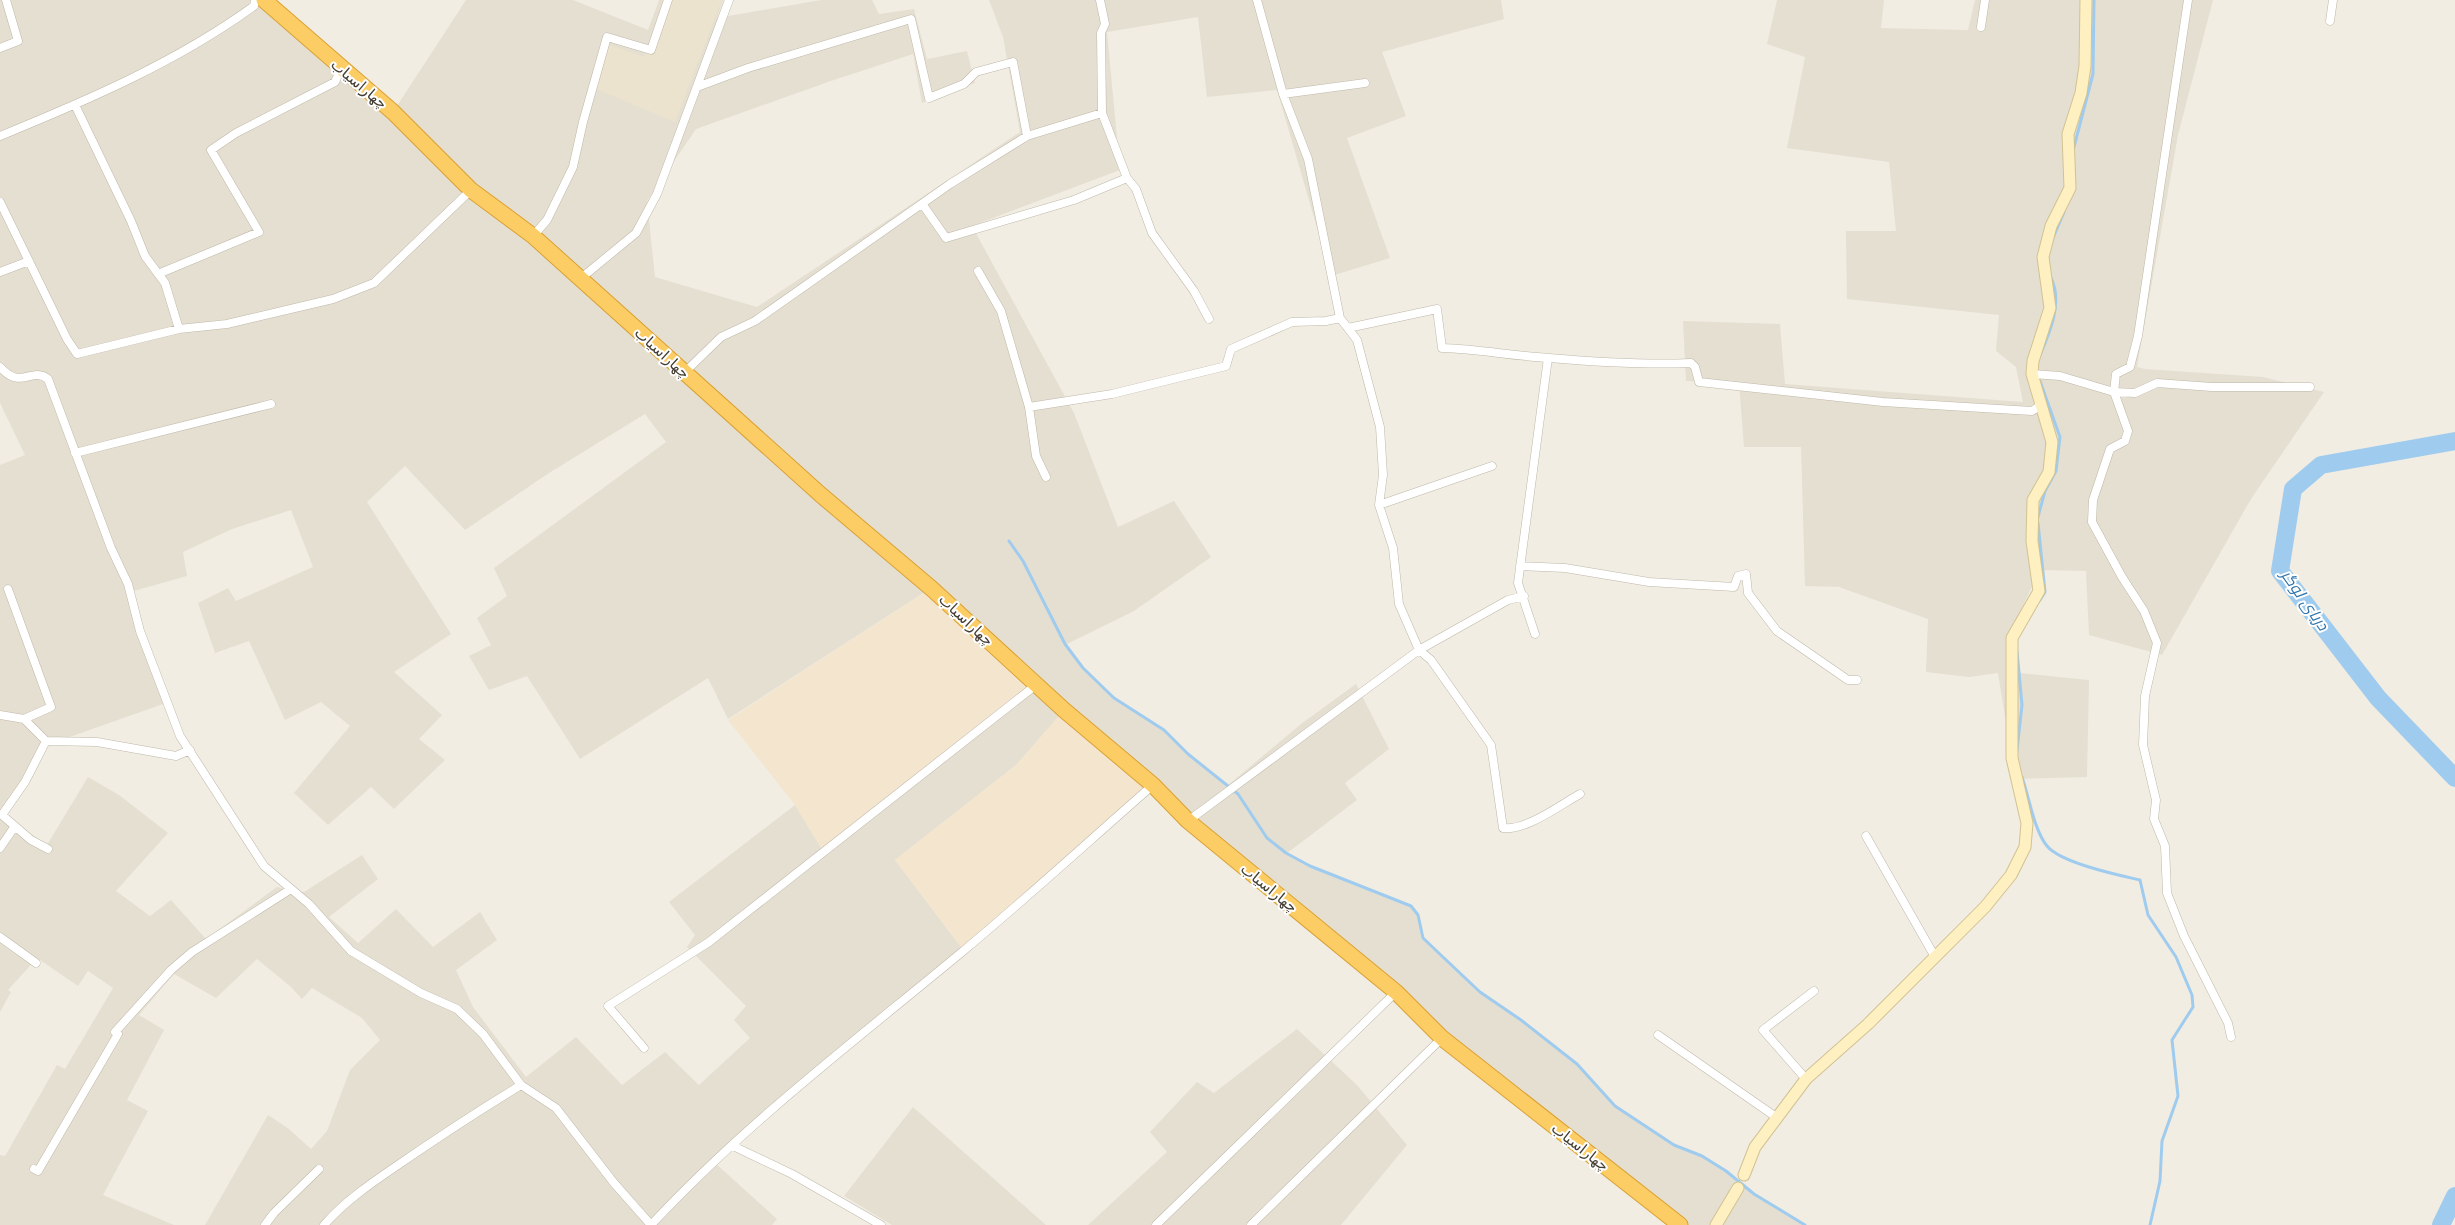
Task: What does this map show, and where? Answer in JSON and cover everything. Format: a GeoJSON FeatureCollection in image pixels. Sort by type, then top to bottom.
{"type":"FeatureCollection","features":[{"type":"Feature","properties":{"kind":"highway","name":"چهاراسیاب"},"geometry":{"type":"LineString","coordinates":[[264,0],[341,69],[393,112],[471,190],[533,236],[821,495],[931,588],[1036,685],[1153,785],[1188,821],[1396,992],[1442,1038],[1680,1225]]}},
{"type":"Feature","properties":{"kind":"street"},"geometry":{"type":"LineString","coordinates":[[0,48],[18,41],[6,0]]}},
{"type":"Feature","properties":{"kind":"street"},"geometry":{"type":"LineString","coordinates":[[0,136],[75,105],[198,44],[254,6],[255,0]]}},
{"type":"Feature","properties":{"kind":"street"},"geometry":{"type":"LineString","coordinates":[[533,236],[547,220],[573,166],[582,122],[607,37],[651,50],[668,0]]}},
{"type":"Feature","properties":{"kind":"street"},"geometry":{"type":"LineString","coordinates":[[580,279],[636,233],[657,194],[729,0]]}},
{"type":"Feature","properties":{"kind":"street"},"geometry":{"type":"LineString","coordinates":[[1100,0],[1105,24],[1101,33],[1102,113],[1127,178],[1136,189],[1152,233],[1194,291],[1209,319]]}},
{"type":"Feature","properties":{"kind":"street"},"geometry":{"type":"LineString","coordinates":[[1257,0],[1283,94],[1308,159],[1340,318],[1357,340],[1380,427],[1383,475],[1379,506],[1393,548],[1399,604],[1419,650],[1431,660],[1491,745],[1504,828],[1510,829],[1534,820],[1580,794]]}},
{"type":"Feature","properties":{"kind":"street"},"geometry":{"type":"LineString","coordinates":[[1981,27],[1985,0]]}},
{"type":"Feature","properties":{"kind":"street"},"geometry":{"type":"LineString","coordinates":[[1716,1225],[1738,1188],[1756,1147],[1776,1117],[1806,1079],[1861,1030],[1985,907],[2011,875],[2025,847],[2027,823],[2012,758],[2012,638],[2039,590],[2032,541],[2033,500],[2049,472],[2052,442],[2032,374],[2033,361],[2050,308],[2043,257],[2051,226],[2070,188],[2068,134],[2080,93],[2085,66],[2086,0]]}},
{"type":"Feature","properties":{"kind":"street"},"geometry":{"type":"LineString","coordinates":[[2188,0],[2138,336],[2130,367],[2116,374],[2114,392],[2128,431],[2125,441],[2110,449],[2093,500],[2092,522],[2122,577],[2144,611],[2157,643],[2145,696],[2143,745],[2156,800],[2154,819],[2165,846],[2168,893],[2184,936],[2228,1023],[2231,1037]]}},
{"type":"Feature","properties":{"kind":"street"},"geometry":{"type":"LineString","coordinates":[[2330,21],[2333,0]]}},
{"type":"Feature","properties":{"kind":"street"},"geometry":{"type":"LineString","coordinates":[[698,87],[748,68],[911,19],[929,98],[964,84],[976,72],[1013,62],[1027,136]]}},
{"type":"Feature","properties":{"kind":"street"},"geometry":{"type":"LineString","coordinates":[[158,274],[259,232],[212,150],[236,133],[335,82],[341,69]]}},
{"type":"Feature","properties":{"kind":"street"},"geometry":{"type":"LineString","coordinates":[[1283,94],[1366,83]]}},
{"type":"Feature","properties":{"kind":"street"},"geometry":{"type":"LineString","coordinates":[[75,105],[131,221],[145,256],[165,284],[179,329]]}},
{"type":"Feature","properties":{"kind":"street"},"geometry":{"type":"LineString","coordinates":[[684,373],[721,338],[755,321],[923,205],[950,184],[1027,136],[1102,113]]}},
{"type":"Feature","properties":{"kind":"street"},"geometry":{"type":"LineString","coordinates":[[923,205],[946,238],[1074,200],[1127,178]]}},
{"type":"Feature","properties":{"kind":"street"},"geometry":{"type":"LineString","coordinates":[[0,202],[67,339],[77,354],[179,329],[227,324],[333,299],[374,283],[471,190]]}},
{"type":"Feature","properties":{"kind":"street"},"geometry":{"type":"LineString","coordinates":[[0,272],[28,261]]}},
{"type":"Feature","properties":{"kind":"street"},"geometry":{"type":"LineString","coordinates":[[978,271],[1001,311],[1029,408],[1036,456],[1046,477]]}},
{"type":"Feature","properties":{"kind":"street"},"geometry":{"type":"LineString","coordinates":[[1348,328],[1437,309],[1442,348],[1477,349],[1548,358],[1666,364],[1691,363],[1695,367],[1699,382],[1883,402],[2032,411],[2041,405]]}},
{"type":"Feature","properties":{"kind":"street"},"geometry":{"type":"LineString","coordinates":[[1029,408],[1112,394],[1226,366],[1231,348],[1292,322],[1326,321],[1340,318]]}},
{"type":"Feature","properties":{"kind":"street"},"geometry":{"type":"LineString","coordinates":[[1535,634],[1524,596],[1518,583],[1548,358]]}},
{"type":"Feature","properties":{"kind":"street"},"geometry":{"type":"LineString","coordinates":[[0,367],[13,378],[20,379],[36,374],[48,379],[111,548],[128,584],[140,631],[180,736],[264,866],[309,904],[351,951],[421,992],[457,1009],[483,1034],[521,1085],[556,1108],[614,1183],[651,1225],[733,1146],[811,1076],[964,951],[1153,785]]}},
{"type":"Feature","properties":{"kind":"street"},"geometry":{"type":"LineString","coordinates":[[2032,374],[2060,376],[2114,392],[2135,393],[2157,383],[2212,387],[2310,387]]}},
{"type":"Feature","properties":{"kind":"street"},"geometry":{"type":"LineString","coordinates":[[76,453],[272,404]]}},
{"type":"Feature","properties":{"kind":"street"},"geometry":{"type":"LineString","coordinates":[[1379,506],[1492,466]]}},
{"type":"Feature","properties":{"kind":"street"},"geometry":{"type":"LineString","coordinates":[[1520,566],[1565,568],[1649,582],[1734,587],[1738,576],[1746,574],[1748,593],[1777,631],[1848,680],[1857,680]]}},
{"type":"Feature","properties":{"kind":"street"},"geometry":{"type":"LineString","coordinates":[[0,715],[24,719],[51,707],[8,589]]}},
{"type":"Feature","properties":{"kind":"street"},"geometry":{"type":"LineString","coordinates":[[1188,821],[1419,650],[1508,600],[1524,596]]}},
{"type":"Feature","properties":{"kind":"street"},"geometry":{"type":"LineString","coordinates":[[644,1048],[608,1006],[709,942],[1036,685]]}},
{"type":"Feature","properties":{"kind":"street"},"geometry":{"type":"LineString","coordinates":[[24,719],[46,740],[97,742],[176,756],[190,750]]}},
{"type":"Feature","properties":{"kind":"street"},"geometry":{"type":"LineString","coordinates":[[46,740],[25,782],[2,814],[32,840],[48,849]]}},
{"type":"Feature","properties":{"kind":"street"},"geometry":{"type":"LineString","coordinates":[[0,848],[15,826]]}},
{"type":"Feature","properties":{"kind":"street"},"geometry":{"type":"LineString","coordinates":[[1866,836],[1935,957]]}},
{"type":"Feature","properties":{"kind":"street"},"geometry":{"type":"LineString","coordinates":[[34,1169],[38,1171],[118,1034],[115,1032],[140,1003],[192,952],[291,889]]}},
{"type":"Feature","properties":{"kind":"street"},"geometry":{"type":"LineString","coordinates":[[0,937],[36,963]]}},
{"type":"Feature","properties":{"kind":"street"},"geometry":{"type":"LineString","coordinates":[[1156,1225],[1396,992]]}},
{"type":"Feature","properties":{"kind":"street"},"geometry":{"type":"LineString","coordinates":[[1806,1079],[1762,1030],[1814,992]]}},
{"type":"Feature","properties":{"kind":"street"},"geometry":{"type":"LineString","coordinates":[[1658,1035],[1776,1117]]}},
{"type":"Feature","properties":{"kind":"street"},"geometry":{"type":"LineString","coordinates":[[1252,1225],[1442,1038]]}},
{"type":"Feature","properties":{"kind":"street"},"geometry":{"type":"LineString","coordinates":[[324,1225],[332,1215],[373,1183],[457,1124],[521,1085]]}},
{"type":"Feature","properties":{"kind":"street"},"geometry":{"type":"LineString","coordinates":[[733,1146],[792,1174],[881,1225]]}},
{"type":"Feature","properties":{"kind":"street"},"geometry":{"type":"LineString","coordinates":[[264,1225],[319,1169]]}},
{"type":"Feature","properties":{"kind":"shaded area"},"geometry":{"type":"Polygon","coordinates":[[[0,0],[264,0],[393,112],[466,0],[573,0],[648,30],[659,0],[723,0],[717,18],[821,0],[872,0],[879,14],[914,9],[927,59],[967,51],[975,83],[922,103],[913,54],[696,129],[647,201],[655,277],[757,307],[1020,132],[1003,37],[989,0],[1501,0],[1504,19],[1382,52],[1406,116],[1347,138],[1390,258],[1331,276],[1277,90],[1207,97],[1198,17],[1107,32],[1120,170],[972,226],[1074,413],[1118,527],[1174,501],[1211,557],[1134,611],[1065,645],[1083,668],[1114,698],[1164,730],[1188,754],[1227,786],[1301,724],[1356,684],[1389,749],[1345,783],[1357,800],[1286,854],[1354,885],[1411,906],[1418,915],[1423,938],[1480,992],[1521,1020],[1577,1064],[1615,1106],[1674,1145],[1702,1156],[1726,1171],[1754,1194],[1805,1225],[1680,1225],[1442,1038],[1064,711],[1016,765],[895,860],[964,951],[714,1162],[777,1219],[772,1225],[205,1225],[268,1115],[289,1129],[311,1149],[327,1131],[350,1070],[380,1040],[362,1018],[312,988],[302,999],[291,987],[257,959],[216,998],[174,974],[139,1015],[164,1030],[127,1100],[148,1111],[103,1195],[174,1225],[0,1225],[0,1155],[5,1156],[57,1065],[65,1069],[113,988],[88,971],[78,986],[37,958],[8,990],[11,992],[0,1012],[0,813],[47,845],[88,777],[119,795],[168,833],[116,891],[150,916],[171,900],[206,939],[277,887],[304,892],[362,855],[378,879],[329,917],[358,943],[396,909],[433,947],[480,912],[497,940],[456,970],[473,1007],[526,1077],[576,1037],[622,1085],[665,1052],[699,1085],[750,1038],[734,1020],[746,1006],[687,947],[695,935],[669,902],[795,805],[824,852],[931,588],[728,719],[708,678],[580,759],[527,676],[489,690],[469,656],[491,645],[477,618],[507,596],[494,568],[666,442],[645,414],[549,473],[465,530],[405,466],[367,502],[451,634],[394,672],[442,715],[419,739],[445,760],[394,809],[371,787],[328,825],[294,793],[350,726],[321,702],[285,720],[249,641],[215,653],[198,603],[228,588],[236,601],[313,567],[291,510],[232,529],[183,552],[187,576],[130,592],[166,703],[47,745],[0,812],[0,465],[25,455],[0,403],[0,0]]]}},
{"type":"Feature","properties":{"kind":"shaded area"},"geometry":{"type":"Polygon","coordinates":[[[666,0],[722,0],[675,122],[594,88],[609,45],[644,57],[666,0]]]}},
{"type":"Feature","properties":{"kind":"shaded area"},"geometry":{"type":"Polygon","coordinates":[[[1777,0],[1884,0],[1881,28],[1968,30],[1975,0],[2213,0],[2178,135],[2137,367],[2263,377],[2324,392],[2251,499],[2162,655],[2089,635],[2086,571],[2040,570],[2007,639],[2020,673],[2089,680],[2087,777],[2015,779],[1998,673],[1969,677],[1926,672],[1928,619],[1839,587],[1805,586],[1801,447],[1744,447],[1739,383],[1686,381],[1683,321],[1780,324],[1785,384],[2023,402],[2016,367],[1996,351],[1999,315],[1847,299],[1846,231],[1896,231],[1889,162],[1787,148],[1805,57],[1767,44],[1777,0]]]}},
{"type":"Feature","properties":{"kind":"shaded area"},"geometry":{"type":"Polygon","coordinates":[[[931,588],[1036,685],[824,853],[795,805],[728,720],[931,588]]]}},
{"type":"Feature","properties":{"kind":"shaded area"},"geometry":{"type":"Polygon","coordinates":[[[1064,710],[1153,785],[964,951],[895,860],[1016,765],[1064,710]]]}},
{"type":"Feature","properties":{"kind":"shaded area"},"geometry":{"type":"Polygon","coordinates":[[[1297,1029],[1357,1085],[1407,1145],[1341,1225],[1088,1225],[1167,1152],[1150,1132],[1197,1082],[1214,1093],[1297,1029]]]}},
{"type":"Feature","properties":{"kind":"shaded area"},"geometry":{"type":"Polygon","coordinates":[[[913,1107],[1046,1225],[892,1225],[844,1196],[913,1107]]]}},
{"type":"Feature","properties":{"kind":"waterway"},"geometry":{"type":"LineString","coordinates":[[2074,147],[2093,74],[2094,0]]}},
{"type":"Feature","properties":{"kind":"waterway"},"geometry":{"type":"LineString","coordinates":[[2053,238],[2064,212]]}},
{"type":"Feature","properties":{"kind":"waterway"},"geometry":{"type":"LineString","coordinates":[[2040,355],[2054,317],[2056,297],[2051,278]]}},
{"type":"Feature","properties":{"kind":"waterway"},"geometry":{"type":"LineString","coordinates":[[2038,517],[2045,491],[2056,471],[2060,437],[2040,381]]}},
{"type":"Feature","properties":{"kind":"waterway","name":"دریای لوگر"},"geometry":{"type":"LineString","coordinates":[[2455,441],[2321,465],[2293,489],[2280,571],[2378,698],[2455,778]]}},
{"type":"Feature","properties":{"kind":"waterway"},"geometry":{"type":"LineString","coordinates":[[2038,523],[2045,592],[2040,600]]}},
{"type":"Feature","properties":{"kind":"waterway"},"geometry":{"type":"LineString","coordinates":[[1009,541],[1023,561],[1065,644],[1083,668],[1114,698],[1164,730],[1188,754],[1238,794],[1267,838],[1286,853],[1310,866],[1411,906],[1418,915],[1423,938],[1480,992],[1521,1020],[1577,1064],[1615,1106],[1674,1145],[1702,1156],[1726,1171],[1754,1194],[1805,1225]]}},
{"type":"Feature","properties":{"kind":"waterway"},"geometry":{"type":"LineString","coordinates":[[2017,651],[2022,705],[2017,750]]}},
{"type":"Feature","properties":{"kind":"waterway"},"geometry":{"type":"LineString","coordinates":[[2022,777],[2035,822],[2047,846],[2064,858],[2077,863],[2140,880],[2148,915],[2176,957],[2192,995],[2193,1007],[2172,1040],[2178,1096],[2162,1141],[2160,1181],[2150,1225]]}},
{"type":"Feature","properties":{"kind":"waterway","name":"دریای لوگر"},"geometry":{"type":"LineString","coordinates":[[2441,1225],[2455,1196]]}}]}
